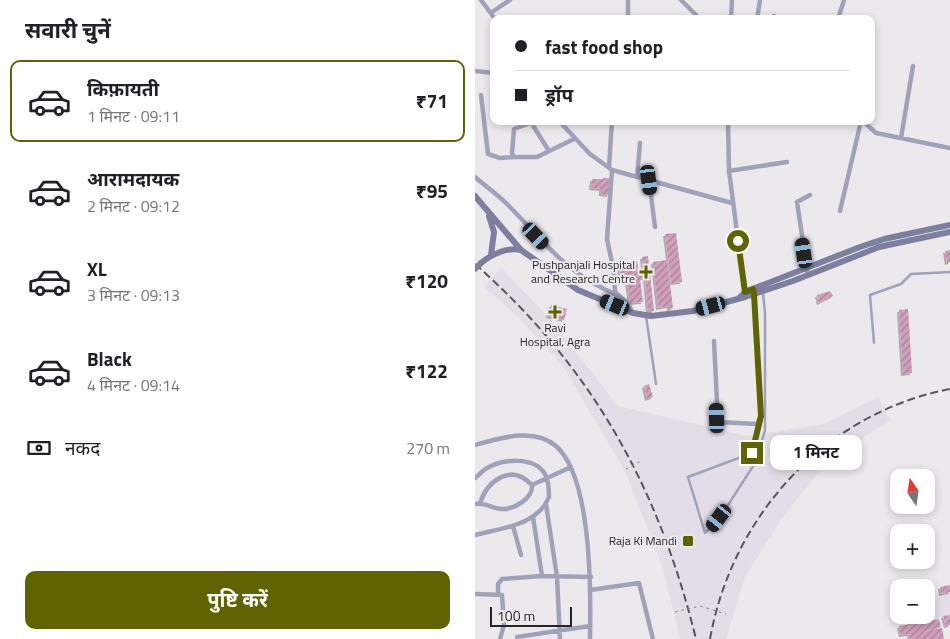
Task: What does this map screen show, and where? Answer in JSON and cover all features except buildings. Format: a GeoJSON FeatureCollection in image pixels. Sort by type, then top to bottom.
{"type":"FeatureCollection","features":[{"type":"Feature","properties":{"kind":"main road"},"geometry":{"type":"LineString","coordinates":[[475,196],[521,250],[578,290],[633,313],[646,316],[693,311],[743,296],[807,272],[884,239],[950,232]]}},
{"type":"Feature","properties":{"kind":"main road"},"geometry":{"type":"LineString","coordinates":[[488,212],[494,232],[491,255]]}},
{"type":"Feature","properties":{"kind":"main road"},"geometry":{"type":"LineString","coordinates":[[913,236],[950,225]]}},
{"type":"Feature","properties":{"kind":"main road"},"geometry":{"type":"LineString","coordinates":[[475,269],[491,255],[512,249],[521,250]]}},
{"type":"Feature","properties":{"kind":"street"},"geometry":{"type":"LineString","coordinates":[[481,0],[493,15]]}},
{"type":"Feature","properties":{"kind":"street"},"geometry":{"type":"LineString","coordinates":[[492,12],[510,0]]}},
{"type":"Feature","properties":{"kind":"street"},"geometry":{"type":"LineString","coordinates":[[628,0],[628,15]]}},
{"type":"Feature","properties":{"kind":"street"},"geometry":{"type":"LineString","coordinates":[[681,0],[696,15]]}},
{"type":"Feature","properties":{"kind":"street"},"geometry":{"type":"LineString","coordinates":[[731,15],[732,0]]}},
{"type":"Feature","properties":{"kind":"street"},"geometry":{"type":"LineString","coordinates":[[758,15],[760,0]]}},
{"type":"Feature","properties":{"kind":"street"},"geometry":{"type":"LineString","coordinates":[[839,15],[843,0]]}},
{"type":"Feature","properties":{"kind":"street"},"geometry":{"type":"LineString","coordinates":[[901,138],[913,66]]}},
{"type":"Feature","properties":{"kind":"street"},"geometry":{"type":"LineString","coordinates":[[475,71],[490,73]]}},
{"type":"Feature","properties":{"kind":"street"},"geometry":{"type":"LineString","coordinates":[[481,95],[487,154],[500,158],[537,157],[574,139]]}},
{"type":"Feature","properties":{"kind":"street"},"geometry":{"type":"LineString","coordinates":[[514,157],[512,153],[514,129],[525,125]]}},
{"type":"Feature","properties":{"kind":"street"},"geometry":{"type":"LineString","coordinates":[[536,125],[549,151]]}},
{"type":"Feature","properties":{"kind":"street"},"geometry":{"type":"LineString","coordinates":[[562,125],[574,139],[611,169],[732,202]]}},
{"type":"Feature","properties":{"kind":"street"},"geometry":{"type":"LineString","coordinates":[[612,125],[607,243],[614,272],[614,288],[619,296]]}},
{"type":"Feature","properties":{"kind":"street"},"geometry":{"type":"LineString","coordinates":[[728,125],[729,171],[743,296]]}},
{"type":"Feature","properties":{"kind":"street"},"geometry":{"type":"LineString","coordinates":[[840,211],[861,125]]}},
{"type":"Feature","properties":{"kind":"street"},"geometry":{"type":"LineString","coordinates":[[866,125],[875,133],[950,148]]}},
{"type":"Feature","properties":{"kind":"street"},"geometry":{"type":"LineString","coordinates":[[637,177],[640,143]]}},
{"type":"Feature","properties":{"kind":"street"},"geometry":{"type":"LineString","coordinates":[[729,171],[787,162]]}},
{"type":"Feature","properties":{"kind":"street"},"geometry":{"type":"LineString","coordinates":[[475,176],[507,203],[549,250],[571,270],[593,285],[619,296],[627,302],[633,313]]}},
{"type":"Feature","properties":{"kind":"street"},"geometry":{"type":"LineString","coordinates":[[649,180],[655,227]]}},
{"type":"Feature","properties":{"kind":"street"},"geometry":{"type":"LineString","coordinates":[[807,272],[797,202],[810,195]]}},
{"type":"Feature","properties":{"kind":"street"},"geometry":{"type":"LineString","coordinates":[[714,341],[718,422],[757,424],[761,416],[754,292]]}},
{"type":"Feature","properties":{"kind":"street"},"geometry":{"type":"LineString","coordinates":[[475,445],[513,436],[529,436],[555,446],[571,467],[577,484],[591,577],[590,639]]}},
{"type":"Feature","properties":{"kind":"street"},"geometry":{"type":"LineString","coordinates":[[475,478],[487,468],[507,462],[524,461],[541,469],[547,478],[549,498],[546,504],[533,517],[513,526],[475,535]]}},
{"type":"Feature","properties":{"kind":"street"},"geometry":{"type":"LineString","coordinates":[[532,485],[571,467]]}},
{"type":"Feature","properties":{"kind":"street"},"geometry":{"type":"LineString","coordinates":[[517,476],[532,485],[531,493],[525,500],[511,507],[496,508],[478,504],[485,489],[501,477],[517,476]]}},
{"type":"Feature","properties":{"kind":"street"},"geometry":{"type":"LineString","coordinates":[[546,504],[557,577],[560,639]]}},
{"type":"Feature","properties":{"kind":"street"},"geometry":{"type":"LineString","coordinates":[[533,517],[542,576]]}},
{"type":"Feature","properties":{"kind":"street"},"geometry":{"type":"LineString","coordinates":[[513,526],[521,555]]}},
{"type":"Feature","properties":{"kind":"street"},"geometry":{"type":"LineString","coordinates":[[498,594],[498,584],[501,579],[542,576],[591,577]]}},
{"type":"Feature","properties":{"kind":"street"},"geometry":{"type":"LineString","coordinates":[[590,590],[639,583],[653,639]]}},
{"type":"Feature","properties":{"kind":"street"},"geometry":{"type":"LineString","coordinates":[[475,594],[498,594],[502,597],[504,624],[500,639]]}},
{"type":"Feature","properties":{"kind":"street"},"geometry":{"type":"LineString","coordinates":[[517,637],[560,629],[590,626]]}},
{"type":"Feature","properties":{"kind":"lane"},"geometry":{"type":"LineString","coordinates":[[873,343],[870,295],[901,284],[911,274],[950,272]]}},
{"type":"Feature","properties":{"kind":"lane"},"geometry":{"type":"LineString","coordinates":[[757,424],[752,453],[688,477],[705,533],[719,518],[757,460],[765,430],[765,312],[762,289]]}},
{"type":"Feature","properties":{"kind":"lane"},"geometry":{"type":"LineString","coordinates":[[646,316],[656,384]]}},
{"type":"Feature","properties":{"kind":"path"},"geometry":{"type":"LineString","coordinates":[[625,469],[641,461]]}},
{"type":"Feature","properties":{"kind":"path"},"geometry":{"type":"LineString","coordinates":[[675,612],[700,606],[726,614]]}},
{"type":"Feature","properties":{"kind":"shaded area"},"geometry":{"type":"Polygon","coordinates":[[[501,267],[550,319],[618,406],[747,436],[824,424],[878,397],[890,420],[827,463],[784,515],[745,577],[726,639],[680,639],[663,569],[625,471],[562,365],[516,315],[484,287],[501,267]]]}},
{"type":"Feature","properties":{"kind":"shaded area"},"geometry":{"type":"Polygon","coordinates":[[[950,592],[950,615],[935,618],[935,594],[950,592]]]}},
{"type":"Feature","properties":{"kind":"railway"},"geometry":{"type":"LineString","coordinates":[[475,264],[517,303],[554,345],[587,388],[615,433],[641,481],[662,531],[681,584],[696,639]]}},
{"type":"Feature","properties":{"kind":"railway"},"geometry":{"type":"LineString","coordinates":[[710,639],[722,594],[739,551],[763,512],[791,477],[825,446],[863,421],[905,402],[950,389]]}},
{"type":"Feature","properties":{"kind":"place","name":"Pushpanjali Hospital and Research Centre"},"geometry":{"type":"Point","coordinates":[646,272]}},
{"type":"Feature","properties":{"kind":"place","name":"Ravi Hospital, Agra"},"geometry":{"type":"Point","coordinates":[555,312]}},
{"type":"Feature","properties":{"kind":"place","name":"Raja Ki Mandi"},"geometry":{"type":"Point","coordinates":[688,541]}},
{"type":"Feature","properties":{"kind":"route"},"geometry":{"type":"LineString","coordinates":[[738,241],[745,292],[753,289],[754,294],[761,416],[757,424],[752,453]]}}]}
